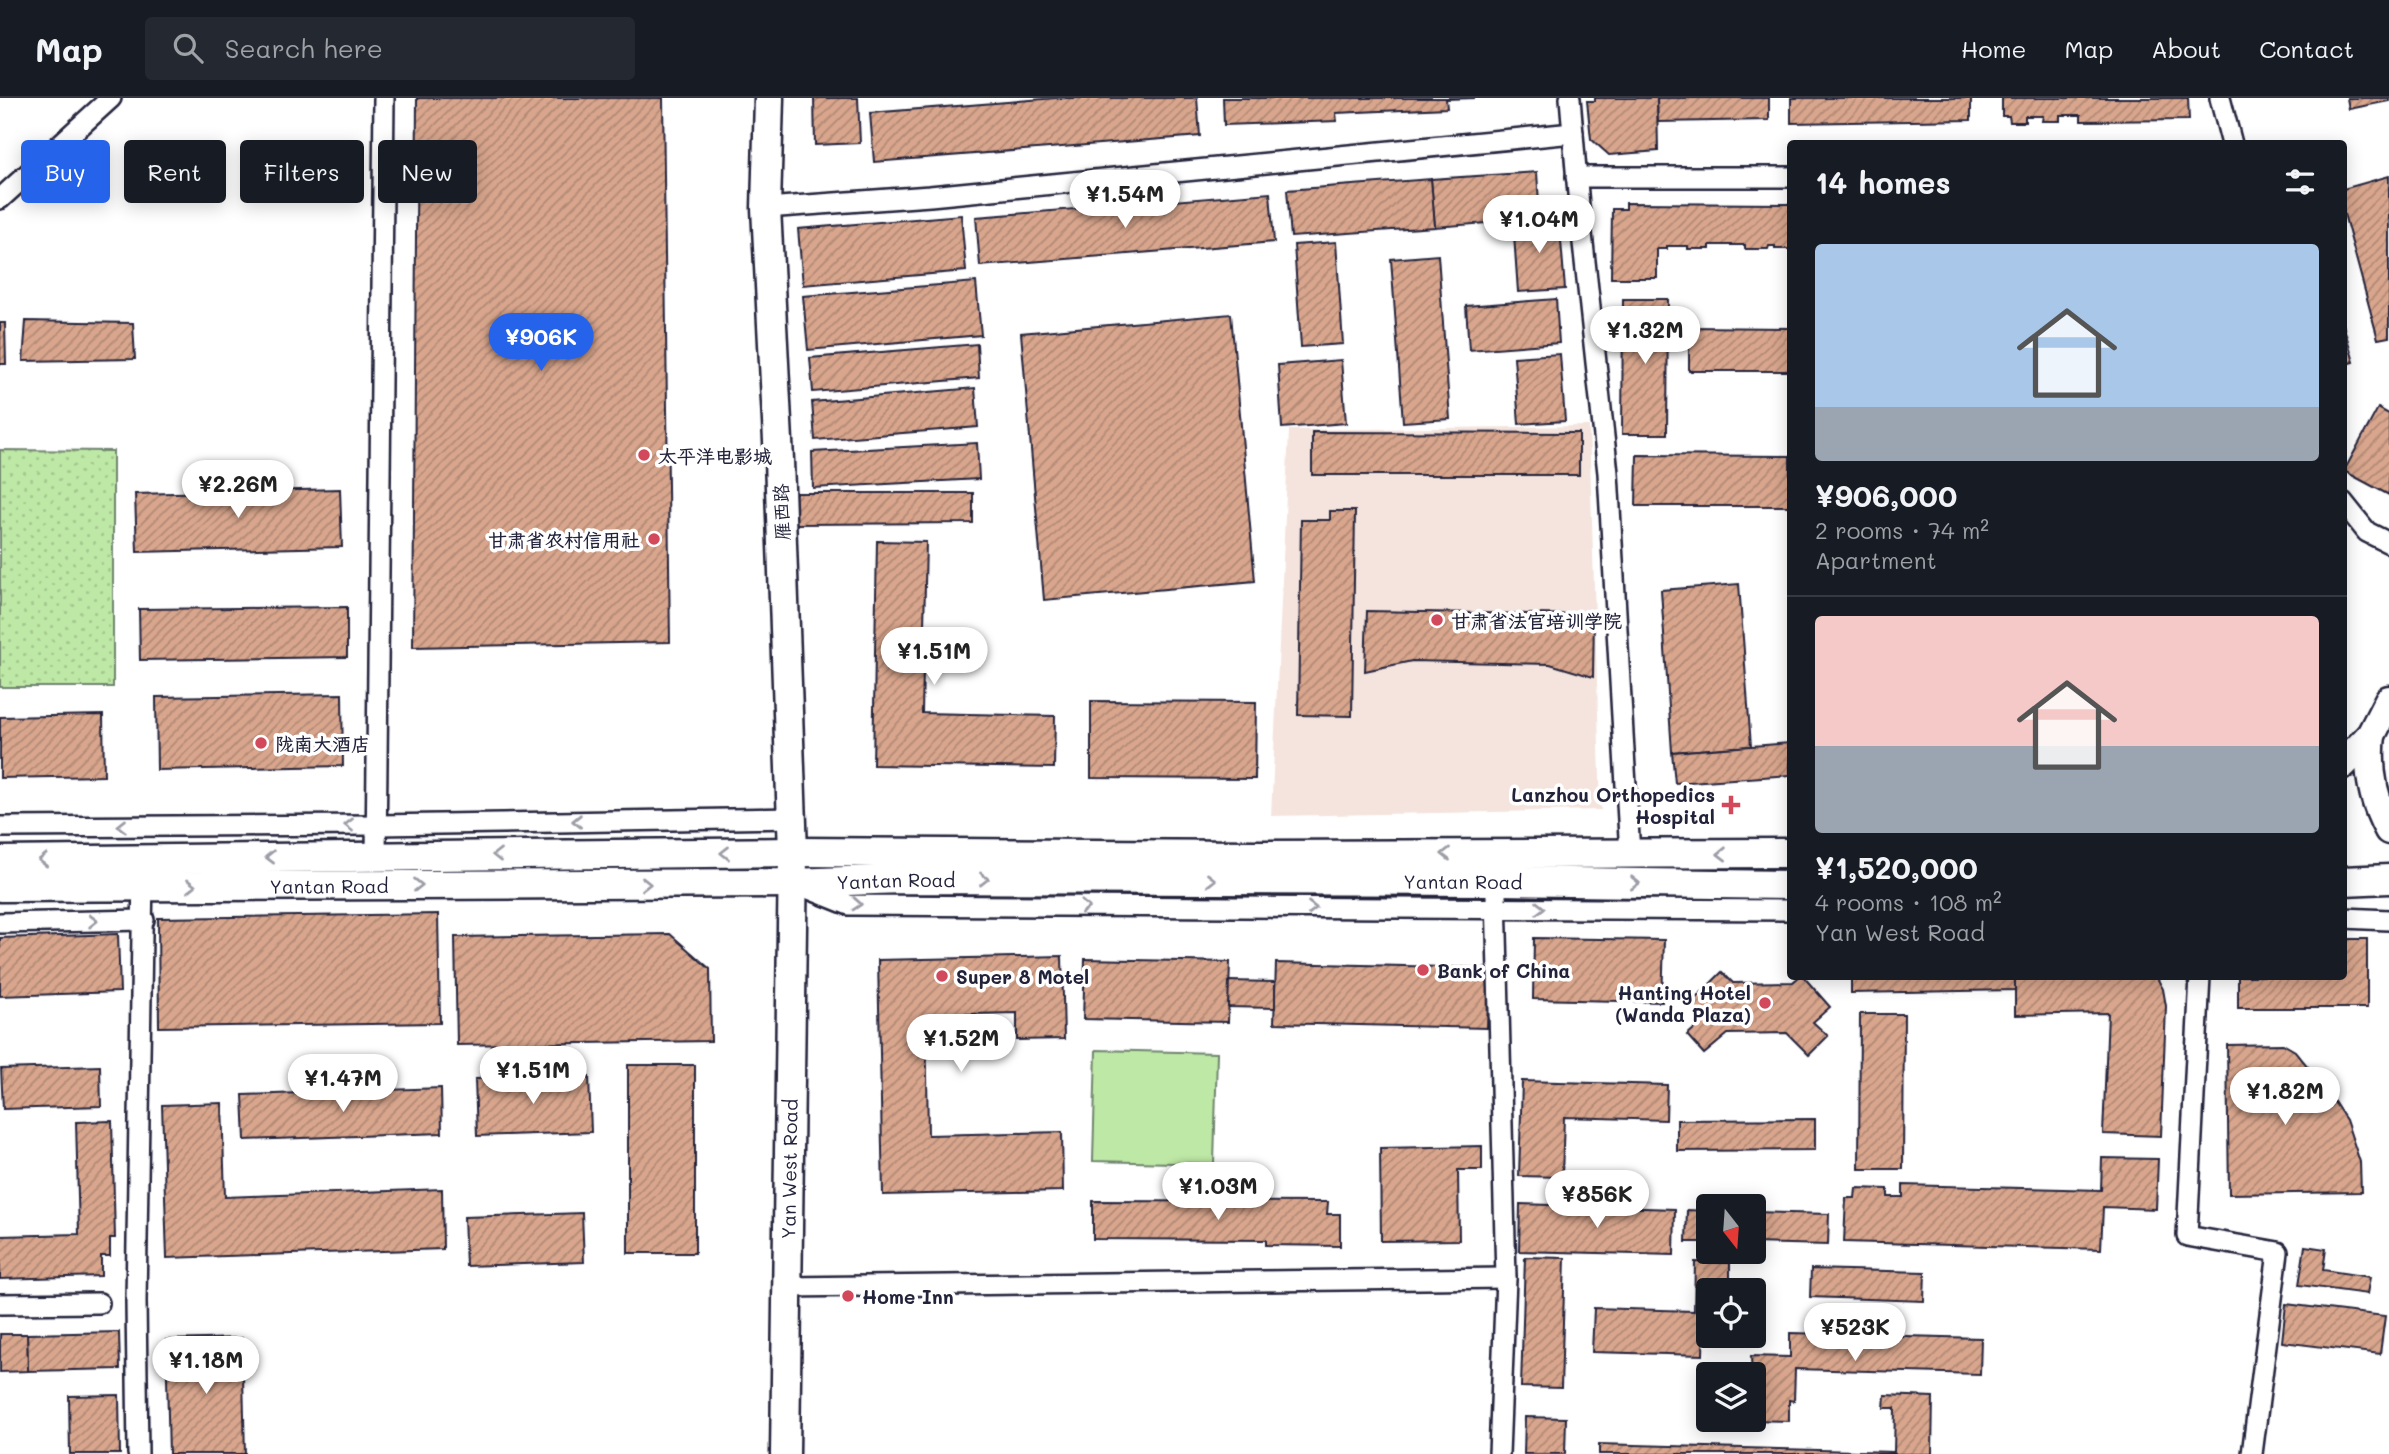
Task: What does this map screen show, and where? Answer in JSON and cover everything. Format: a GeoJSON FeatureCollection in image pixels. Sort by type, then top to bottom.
{"type":"FeatureCollection","features":[{"type":"Feature","properties":{"kind":"main road","name":"雁西路"},"geometry":{"type":"LineString","coordinates":[[769,98],[766,208],[779,460],[793,883]]}},
{"type":"Feature","properties":{"kind":"main road"},"geometry":{"type":"LineString","coordinates":[[2347,760],[2371,735],[2389,700]]}},
{"type":"Feature","properties":{"kind":"main road"},"geometry":{"type":"LineString","coordinates":[[2371,735],[2370,775],[2374,795],[2389,830]]}},
{"type":"Feature","properties":{"kind":"main road","name":"Yantan Road"},"geometry":{"type":"LineString","coordinates":[[0,887],[143,873],[376,856],[793,852],[1496,881],[1630,855],[1787,853]]}},
{"type":"Feature","properties":{"kind":"main road","name":"Yantan Road"},"geometry":{"type":"LineString","coordinates":[[0,861],[143,873],[793,883],[902,879],[1787,885]]}},
{"type":"Feature","properties":{"kind":"main road"},"geometry":{"type":"LineString","coordinates":[[2347,881],[2389,878]]}},
{"type":"Feature","properties":{"kind":"main road","name":"Yan West Road"},"geometry":{"type":"LineString","coordinates":[[785,1454],[793,883]]}},
{"type":"Feature","properties":{"kind":"street"},"geometry":{"type":"LineString","coordinates":[[0,200],[111,98]]}},
{"type":"Feature","properties":{"kind":"street"},"geometry":{"type":"LineString","coordinates":[[376,856],[384,98]]}},
{"type":"Feature","properties":{"kind":"street"},"geometry":{"type":"LineString","coordinates":[[1570,98],[1608,473],[1630,855]]}},
{"type":"Feature","properties":{"kind":"street"},"geometry":{"type":"LineString","coordinates":[[2220,98],[2231,140]]}},
{"type":"Feature","properties":{"kind":"street"},"geometry":{"type":"LineString","coordinates":[[766,208],[944,195],[1573,133]]}},
{"type":"Feature","properties":{"kind":"street"},"geometry":{"type":"LineString","coordinates":[[1576,177],[1787,177]]}},
{"type":"Feature","properties":{"kind":"street"},"geometry":{"type":"LineString","coordinates":[[2347,507],[2367,532],[2389,543]]}},
{"type":"Feature","properties":{"kind":"street"},"geometry":{"type":"LineString","coordinates":[[0,827],[378,825],[792,818]]}},
{"type":"Feature","properties":{"kind":"street"},"geometry":{"type":"LineString","coordinates":[[138,1454],[136,1301],[143,873]]}},
{"type":"Feature","properties":{"kind":"street"},"geometry":{"type":"LineString","coordinates":[[1499,1454],[1506,1278],[1496,881],[1787,910]]}},
{"type":"Feature","properties":{"kind":"street"},"geometry":{"type":"LineString","coordinates":[[2347,918],[2389,920]]}},
{"type":"Feature","properties":{"kind":"street"},"geometry":{"type":"LineString","coordinates":[[0,923],[144,920]]}},
{"type":"Feature","properties":{"kind":"street"},"geometry":{"type":"LineString","coordinates":[[2200,980],[2187,1236],[2278,1252],[2252,1454]]}},
{"type":"Feature","properties":{"kind":"street"},"geometry":{"type":"LineString","coordinates":[[787,1287],[1506,1278]]}},
{"type":"Feature","properties":{"kind":"street"},"geometry":{"type":"LineString","coordinates":[[0,1304],[99,1303]]}},
{"type":"Feature","properties":{"kind":"shaded area","name":"甘肃省法官培训学院"},"geometry":{"type":"Polygon","coordinates":[[[1589,426],[1601,810],[1271,816],[1289,430],[1589,426]]]}},
{"type":"Feature","properties":{"kind":"green space"},"geometry":{"type":"Polygon","coordinates":[[[0,450],[113,451],[113,687],[0,687],[0,450]]]}},
{"type":"Feature","properties":{"kind":"green space"},"geometry":{"type":"Polygon","coordinates":[[[1096,1050],[1217,1053],[1214,1164],[1093,1161],[1096,1050]]]}},
{"type":"Feature","properties":{"kind":"building"},"geometry":{"type":"Polygon","coordinates":[[[417,98],[663,98],[670,642],[413,647],[416,203],[477,203],[477,140],[417,140],[417,98]]]}},
{"type":"Feature","properties":{"kind":"building"},"geometry":{"type":"Polygon","coordinates":[[[814,98],[858,98],[860,143],[815,145],[814,98]]]}},
{"type":"Feature","properties":{"kind":"building"},"geometry":{"type":"Polygon","coordinates":[[[1056,98],[1197,98],[1200,136],[874,162],[870,113],[1056,98]]]}},
{"type":"Feature","properties":{"kind":"building"},"geometry":{"type":"Polygon","coordinates":[[[1223,98],[1475,98],[1446,99],[1447,108],[1336,113],[1337,121],[1224,125],[1223,98]]]}},
{"type":"Feature","properties":{"kind":"building"},"geometry":{"type":"Polygon","coordinates":[[[1595,98],[1657,98],[1658,151],[1609,155],[1591,139],[1587,101],[1595,101],[1595,98]]]}},
{"type":"Feature","properties":{"kind":"building"},"geometry":{"type":"Polygon","coordinates":[[[1657,98],[1769,98],[1769,120],[1658,122],[1657,98]]]}},
{"type":"Feature","properties":{"kind":"building"},"geometry":{"type":"Polygon","coordinates":[[[1791,98],[1971,98],[1971,120],[1791,123],[1791,98]]]}},
{"type":"Feature","properties":{"kind":"building"},"geometry":{"type":"Polygon","coordinates":[[[2002,98],[2188,98],[2189,120],[2081,121],[2081,115],[2060,115],[2060,121],[2042,121],[2043,116],[2025,116],[2025,122],[2010,122],[2009,116],[2002,116],[2002,98]]]}},
{"type":"Feature","properties":{"kind":"building"},"geometry":{"type":"Polygon","coordinates":[[[2347,98],[2389,98],[2389,101],[2349,109],[2347,98]]]}},
{"type":"Feature","properties":{"kind":"building"},"geometry":{"type":"Polygon","coordinates":[[[1537,172],[1540,219],[1435,227],[1431,179],[1537,172]]]}},
{"type":"Feature","properties":{"kind":"building"},"geometry":{"type":"Polygon","coordinates":[[[2389,176],[2389,337],[2378,339],[2347,225],[2347,188],[2389,176]]]}},
{"type":"Feature","properties":{"kind":"building"},"geometry":{"type":"Polygon","coordinates":[[[1431,179],[1435,227],[1291,237],[1287,190],[1431,179]]]}},
{"type":"Feature","properties":{"kind":"building"},"geometry":{"type":"Polygon","coordinates":[[[1270,193],[1274,242],[980,266],[976,217],[1270,193]]]}},
{"type":"Feature","properties":{"kind":"building"},"geometry":{"type":"Polygon","coordinates":[[[1626,203],[1787,204],[1787,249],[1769,246],[1768,249],[1745,249],[1745,245],[1710,245],[1710,249],[1667,246],[1667,249],[1657,249],[1657,278],[1611,278],[1612,209],[1626,209],[1626,203]]]}},
{"type":"Feature","properties":{"kind":"building"},"geometry":{"type":"Polygon","coordinates":[[[961,215],[966,271],[803,285],[798,229],[961,215]]]}},
{"type":"Feature","properties":{"kind":"building"},"geometry":{"type":"Polygon","coordinates":[[[1559,217],[1565,289],[1518,292],[1513,221],[1559,217]]]}},
{"type":"Feature","properties":{"kind":"building"},"geometry":{"type":"Polygon","coordinates":[[[1336,242],[1343,344],[1301,347],[1294,245],[1336,242]]]}},
{"type":"Feature","properties":{"kind":"building"},"geometry":{"type":"Polygon","coordinates":[[[1438,255],[1450,419],[1403,422],[1391,259],[1438,255]]]}},
{"type":"Feature","properties":{"kind":"building"},"geometry":{"type":"Polygon","coordinates":[[[976,282],[981,335],[808,350],[803,296],[976,282]]]}},
{"type":"Feature","properties":{"kind":"building"},"geometry":{"type":"Polygon","coordinates":[[[1556,299],[1559,343],[1469,350],[1466,306],[1556,299]]]}},
{"type":"Feature","properties":{"kind":"building"},"geometry":{"type":"Polygon","coordinates":[[[1623,299],[1668,299],[1667,434],[1622,434],[1623,299]]]}},
{"type":"Feature","properties":{"kind":"building"},"geometry":{"type":"Polygon","coordinates":[[[1231,314],[1255,581],[1044,600],[1021,333],[1231,314]]]}},
{"type":"Feature","properties":{"kind":"building"},"geometry":{"type":"Polygon","coordinates":[[[26,321],[133,323],[135,359],[23,361],[26,321]]]}},
{"type":"Feature","properties":{"kind":"building"},"geometry":{"type":"Polygon","coordinates":[[[0,323],[5,323],[6,364],[0,364],[0,323]]]}},
{"type":"Feature","properties":{"kind":"building"},"geometry":{"type":"Polygon","coordinates":[[[1689,327],[1787,328],[1787,371],[1689,371],[1689,327]]]}},
{"type":"Feature","properties":{"kind":"building"},"geometry":{"type":"Polygon","coordinates":[[[2347,338],[2354,362],[2347,364],[2347,338]]]}},
{"type":"Feature","properties":{"kind":"building"},"geometry":{"type":"Polygon","coordinates":[[[977,344],[979,378],[813,392],[810,358],[977,344]]]}},
{"type":"Feature","properties":{"kind":"building"},"geometry":{"type":"Polygon","coordinates":[[[1560,354],[1565,421],[1519,424],[1514,357],[1560,354]]]}},
{"type":"Feature","properties":{"kind":"building"},"geometry":{"type":"Polygon","coordinates":[[[1341,360],[1346,423],[1282,428],[1278,365],[1341,360]]]}},
{"type":"Feature","properties":{"kind":"building"},"geometry":{"type":"Polygon","coordinates":[[[975,388],[978,427],[815,440],[812,402],[975,388]]]}},
{"type":"Feature","properties":{"kind":"building"},"geometry":{"type":"Polygon","coordinates":[[[2378,408],[2389,414],[2389,495],[2347,473],[2347,465],[2378,408]]]}},
{"type":"Feature","properties":{"kind":"building"},"geometry":{"type":"Polygon","coordinates":[[[1312,432],[1579,433],[1579,475],[1312,475],[1312,432]]]}},
{"type":"Feature","properties":{"kind":"building"},"geometry":{"type":"Polygon","coordinates":[[[977,443],[979,479],[813,488],[812,452],[977,443]]]}},
{"type":"Feature","properties":{"kind":"building"},"geometry":{"type":"Polygon","coordinates":[[[1637,455],[1787,456],[1787,506],[1636,506],[1637,455]]]}},
{"type":"Feature","properties":{"kind":"building"},"geometry":{"type":"Polygon","coordinates":[[[340,489],[342,547],[137,552],[135,494],[340,489]]]}},
{"type":"Feature","properties":{"kind":"building"},"geometry":{"type":"Polygon","coordinates":[[[795,493],[973,493],[973,523],[795,524],[795,493]]]}},
{"type":"Feature","properties":{"kind":"building"},"geometry":{"type":"Polygon","coordinates":[[[1330,511],[1355,511],[1352,716],[1298,715],[1301,520],[1330,520],[1330,511]]]}},
{"type":"Feature","properties":{"kind":"building"},"geometry":{"type":"Polygon","coordinates":[[[877,541],[926,542],[922,713],[1055,716],[1054,768],[873,765],[877,541]]]}},
{"type":"Feature","properties":{"kind":"building"},"geometry":{"type":"Polygon","coordinates":[[[1739,584],[1751,746],[1672,752],[1661,590],[1739,584]]]}},
{"type":"Feature","properties":{"kind":"building"},"geometry":{"type":"Polygon","coordinates":[[[347,607],[347,657],[140,660],[139,609],[347,607]]]}},
{"type":"Feature","properties":{"kind":"building"},"geometry":{"type":"Polygon","coordinates":[[[1367,611],[1594,615],[1593,677],[1550,664],[1412,661],[1365,671],[1367,611]]]}},
{"type":"Feature","properties":{"kind":"building"},"geometry":{"type":"Polygon","coordinates":[[[342,694],[343,766],[157,770],[156,697],[342,694]]]}},
{"type":"Feature","properties":{"kind":"building"},"geometry":{"type":"Polygon","coordinates":[[[1091,701],[1256,702],[1255,779],[1091,778],[1091,701]]]}},
{"type":"Feature","properties":{"kind":"building"},"geometry":{"type":"Polygon","coordinates":[[[103,715],[104,776],[0,778],[0,717],[103,715]]]}},
{"type":"Feature","properties":{"kind":"building"},"geometry":{"type":"Polygon","coordinates":[[[1787,743],[1787,775],[1675,783],[1672,752],[1787,743]]]}},
{"type":"Feature","properties":{"kind":"building"},"geometry":{"type":"Polygon","coordinates":[[[438,914],[440,1023],[159,1027],[158,918],[438,914]]]}},
{"type":"Feature","properties":{"kind":"building"},"geometry":{"type":"Polygon","coordinates":[[[118,934],[120,992],[0,996],[0,938],[118,934]]]}},
{"type":"Feature","properties":{"kind":"building"},"geometry":{"type":"Polygon","coordinates":[[[670,934],[710,969],[711,1041],[457,1045],[455,937],[670,934]]]}},
{"type":"Feature","properties":{"kind":"building"},"geometry":{"type":"Polygon","coordinates":[[[1534,938],[1664,940],[1662,1002],[1533,999],[1534,938]]]}},
{"type":"Feature","properties":{"kind":"building"},"geometry":{"type":"Polygon","coordinates":[[[2347,939],[2367,939],[2367,1008],[2238,1008],[2238,980],[2347,980],[2347,939]]]}},
{"type":"Feature","properties":{"kind":"building"},"geometry":{"type":"Polygon","coordinates":[[[1062,956],[1064,1039],[1017,1040],[1017,1013],[926,1015],[928,1135],[1062,1132],[1063,1191],[883,1195],[878,960],[1062,956]]]}},
{"type":"Feature","properties":{"kind":"building"},"geometry":{"type":"Polygon","coordinates":[[[1085,959],[1230,962],[1228,1022],[1083,1019],[1085,959]]]}},
{"type":"Feature","properties":{"kind":"building"},"geometry":{"type":"Polygon","coordinates":[[[1276,963],[1489,968],[1487,1028],[1274,1023],[1276,963]]]}},
{"type":"Feature","properties":{"kind":"building"},"geometry":{"type":"Polygon","coordinates":[[[1722,972],[1733,983],[1806,980],[1830,1007],[1813,1022],[1828,1036],[1809,1055],[1787,1033],[1728,1034],[1704,1054],[1687,1035],[1704,1020],[1689,1005],[1722,972]]]}},
{"type":"Feature","properties":{"kind":"building"},"geometry":{"type":"Polygon","coordinates":[[[1851,980],[2015,980],[2015,990],[1851,993],[1851,980]]]}},
{"type":"Feature","properties":{"kind":"building"},"geometry":{"type":"Polygon","coordinates":[[[2015,980],[2158,980],[2166,1006],[2161,1136],[2103,1134],[2108,1013],[2015,1015],[2015,980]]]}},
{"type":"Feature","properties":{"kind":"building"},"geometry":{"type":"Polygon","coordinates":[[[1229,981],[1275,982],[1275,1008],[1228,1007],[1229,981]]]}},
{"type":"Feature","properties":{"kind":"building"},"geometry":{"type":"Polygon","coordinates":[[[1860,1014],[1904,1014],[1903,1169],[1859,1169],[1860,1014]]]}},
{"type":"Feature","properties":{"kind":"building"},"geometry":{"type":"Polygon","coordinates":[[[2283,1044],[2295,1051],[2323,1085],[2346,1120],[2360,1162],[2361,1192],[2229,1194],[2227,1045],[2283,1044]]]}},
{"type":"Feature","properties":{"kind":"building"},"geometry":{"type":"Polygon","coordinates":[[[628,1065],[695,1065],[695,1253],[628,1253],[628,1065]]]}},
{"type":"Feature","properties":{"kind":"building"},"geometry":{"type":"Polygon","coordinates":[[[100,1066],[101,1106],[3,1109],[1,1069],[100,1066]]]}},
{"type":"Feature","properties":{"kind":"building"},"geometry":{"type":"Polygon","coordinates":[[[589,1076],[591,1132],[477,1136],[475,1079],[589,1076]]]}},
{"type":"Feature","properties":{"kind":"building"},"geometry":{"type":"Polygon","coordinates":[[[1522,1081],[1667,1085],[1666,1120],[1564,1117],[1562,1177],[1519,1176],[1522,1081]]]}},
{"type":"Feature","properties":{"kind":"building"},"geometry":{"type":"Polygon","coordinates":[[[441,1088],[442,1133],[245,1140],[243,1095],[441,1088]]]}},
{"type":"Feature","properties":{"kind":"building"},"geometry":{"type":"Polygon","coordinates":[[[222,1103],[225,1197],[442,1189],[443,1249],[167,1258],[162,1105],[222,1103]]]}},
{"type":"Feature","properties":{"kind":"building"},"geometry":{"type":"Polygon","coordinates":[[[1815,1119],[1815,1150],[1677,1151],[1677,1120],[1815,1119]]]}},
{"type":"Feature","properties":{"kind":"building"},"geometry":{"type":"Polygon","coordinates":[[[112,1121],[115,1238],[110,1238],[110,1256],[101,1256],[101,1276],[0,1279],[0,1236],[79,1234],[76,1122],[112,1121]]]}},
{"type":"Feature","properties":{"kind":"building"},"geometry":{"type":"Polygon","coordinates":[[[1482,1146],[1482,1170],[1458,1170],[1459,1240],[1381,1241],[1380,1148],[1482,1146]]]}},
{"type":"Feature","properties":{"kind":"building"},"geometry":{"type":"Polygon","coordinates":[[[2102,1158],[2158,1159],[2156,1209],[2103,1207],[2101,1249],[1844,1242],[1846,1198],[1855,1198],[1856,1188],[1888,1189],[1888,1197],[1903,1197],[1903,1185],[2101,1190],[2102,1158]]]}},
{"type":"Feature","properties":{"kind":"building"},"geometry":{"type":"Polygon","coordinates":[[[1093,1201],[1328,1202],[1327,1214],[1340,1214],[1340,1246],[1266,1245],[1266,1240],[1093,1239],[1093,1201]]]}},
{"type":"Feature","properties":{"kind":"building"},"geometry":{"type":"Polygon","coordinates":[[[1520,1204],[1675,1209],[1674,1255],[1519,1251],[1520,1204]]]}},
{"type":"Feature","properties":{"kind":"building"},"geometry":{"type":"Polygon","coordinates":[[[1687,1210],[1696,1210],[1696,1242],[1686,1242],[1687,1210]]]}},
{"type":"Feature","properties":{"kind":"building"},"geometry":{"type":"Polygon","coordinates":[[[1766,1212],[1829,1214],[1828,1245],[1766,1243],[1766,1212]]]}},
{"type":"Feature","properties":{"kind":"building"},"geometry":{"type":"Polygon","coordinates":[[[582,1213],[584,1262],[466,1266],[464,1217],[582,1213]]]}},
{"type":"Feature","properties":{"kind":"building"},"geometry":{"type":"Polygon","coordinates":[[[2305,1246],[2326,1249],[2323,1270],[2370,1277],[2367,1294],[2299,1285],[2305,1246]]]}},
{"type":"Feature","properties":{"kind":"building"},"geometry":{"type":"Polygon","coordinates":[[[1525,1257],[1565,1258],[1561,1388],[1521,1387],[1525,1257]]]}},
{"type":"Feature","properties":{"kind":"building"},"geometry":{"type":"Polygon","coordinates":[[[1695,1262],[1730,1264],[1730,1278],[1696,1278],[1696,1348],[1703,1348],[1703,1355],[1592,1352],[1594,1308],[1694,1311],[1695,1262]]]}},
{"type":"Feature","properties":{"kind":"building"},"geometry":{"type":"Polygon","coordinates":[[[1811,1269],[1925,1272],[1924,1301],[1810,1297],[1811,1269]]]}},
{"type":"Feature","properties":{"kind":"building"},"geometry":{"type":"Polygon","coordinates":[[[2286,1304],[2385,1316],[2380,1354],[2282,1342],[2286,1304]]]}},
{"type":"Feature","properties":{"kind":"building"},"geometry":{"type":"Polygon","coordinates":[[[119,1332],[120,1369],[28,1371],[27,1334],[119,1332]]]}},
{"type":"Feature","properties":{"kind":"building"},"geometry":{"type":"Polygon","coordinates":[[[1790,1333],[1981,1338],[1980,1374],[1795,1369],[1794,1401],[1789,1400],[1789,1421],[1766,1420],[1766,1362],[1751,1362],[1751,1356],[1790,1357],[1790,1333]]]}},
{"type":"Feature","properties":{"kind":"building"},"geometry":{"type":"Polygon","coordinates":[[[0,1334],[27,1334],[28,1371],[0,1372],[0,1334]]]}},
{"type":"Feature","properties":{"kind":"building"},"geometry":{"type":"Polygon","coordinates":[[[242,1338],[245,1454],[169,1454],[166,1340],[242,1338]]]}},
{"type":"Feature","properties":{"kind":"building"},"geometry":{"type":"Polygon","coordinates":[[[119,1395],[120,1454],[70,1454],[69,1396],[119,1395]]]}},
{"type":"Feature","properties":{"kind":"building"},"geometry":{"type":"Polygon","coordinates":[[[1885,1395],[1933,1397],[1932,1454],[1599,1454],[1599,1444],[1894,1452],[1895,1408],[1884,1408],[1885,1395]]]}},
{"type":"Feature","properties":{"kind":"building"},"geometry":{"type":"Polygon","coordinates":[[[1525,1417],[1566,1418],[1565,1454],[1524,1454],[1525,1417]]]}},
{"type":"Feature","properties":{"kind":"place","name":"太平洋电影城"},"geometry":{"type":"Point","coordinates":[644,455]}},
{"type":"Feature","properties":{"kind":"place","name":"甘肃省农村信用社"},"geometry":{"type":"Point","coordinates":[654,539]}},
{"type":"Feature","properties":{"kind":"place","name":"甘肃省法官培训学院"},"geometry":{"type":"Point","coordinates":[1437,620]}},
{"type":"Feature","properties":{"kind":"place","name":"陇南大酒店"},"geometry":{"type":"Point","coordinates":[261,743]}},
{"type":"Feature","properties":{"kind":"place","name":"Lanzhou Orthopedics Hospital"},"geometry":{"type":"Point","coordinates":[1731,805]}},
{"type":"Feature","properties":{"kind":"place","name":"Bank of China"},"geometry":{"type":"Point","coordinates":[1423,970]}},
{"type":"Feature","properties":{"kind":"place","name":"Super 8 Motel"},"geometry":{"type":"Point","coordinates":[942,976]}},
{"type":"Feature","properties":{"kind":"place","name":"Hanting Hotel (Wanda Plaza)"},"geometry":{"type":"Point","coordinates":[1765,1003]}},
{"type":"Feature","properties":{"kind":"place","name":"Home Inn"},"geometry":{"type":"Point","coordinates":[848,1296]}}]}
